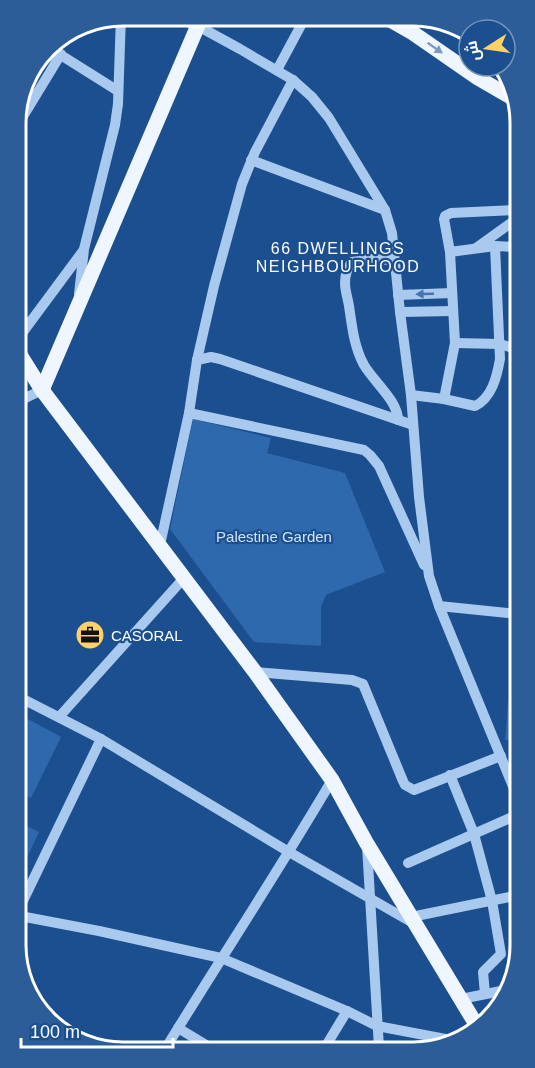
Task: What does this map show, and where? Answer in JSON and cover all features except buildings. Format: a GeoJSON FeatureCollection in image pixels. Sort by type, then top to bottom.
{"type":"FeatureCollection","features":[{"type":"Feature","properties":{"kind":"main road"},"geometry":{"type":"LineString","coordinates":[[42,390],[198,26]]}},
{"type":"Feature","properties":{"kind":"main road"},"geometry":{"type":"LineString","coordinates":[[401,26],[505,94]]}},
{"type":"Feature","properties":{"kind":"main road"},"geometry":{"type":"LineString","coordinates":[[26,364],[42,390],[255,672],[332,780],[366,842],[473,1020]]}},
{"type":"Feature","properties":{"kind":"street"},"geometry":{"type":"LineString","coordinates":[[78,307],[84,249],[115,125],[121,26]]}},
{"type":"Feature","properties":{"kind":"street"},"geometry":{"type":"LineString","coordinates":[[208,26],[293,80],[312,97],[329,118],[385,210],[392,233],[429,576]]}},
{"type":"Feature","properties":{"kind":"street"},"geometry":{"type":"LineString","coordinates":[[277,70],[301,26]]}},
{"type":"Feature","properties":{"kind":"street"},"geometry":{"type":"LineString","coordinates":[[57,52],[118,91]]}},
{"type":"Feature","properties":{"kind":"street"},"geometry":{"type":"LineString","coordinates":[[27,110],[61,54]]}},
{"type":"Feature","properties":{"kind":"street"},"geometry":{"type":"LineString","coordinates":[[160,545],[189,413],[197,360],[214,286],[242,184],[251,160],[293,80]]}},
{"type":"Feature","properties":{"kind":"street"},"geometry":{"type":"LineString","coordinates":[[251,160],[385,210]]}},
{"type":"Feature","properties":{"kind":"street"},"geometry":{"type":"LineString","coordinates":[[444,399],[455,343],[450,252],[444,219],[451,213],[510,210]]}},
{"type":"Feature","properties":{"kind":"street"},"geometry":{"type":"LineString","coordinates":[[476,248],[510,224]]}},
{"type":"Feature","properties":{"kind":"street"},"geometry":{"type":"LineString","coordinates":[[450,252],[495,246],[510,247]]}},
{"type":"Feature","properties":{"kind":"street"},"geometry":{"type":"LineString","coordinates":[[411,395],[475,406],[486,398],[497,373],[500,359],[495,246]]}},
{"type":"Feature","properties":{"kind":"street"},"geometry":{"type":"LineString","coordinates":[[26,328],[84,249]]}},
{"type":"Feature","properties":{"kind":"street"},"geometry":{"type":"LineString","coordinates":[[394,260],[370,259],[352,262],[348,267],[345,284],[358,351],[369,372],[396,407],[398,420]]}},
{"type":"Feature","properties":{"kind":"street"},"geometry":{"type":"LineString","coordinates":[[398,295],[452,293]]}},
{"type":"Feature","properties":{"kind":"street"},"geometry":{"type":"LineString","coordinates":[[400,312],[453,311]]}},
{"type":"Feature","properties":{"kind":"street"},"geometry":{"type":"LineString","coordinates":[[455,343],[500,344],[510,347]]}},
{"type":"Feature","properties":{"kind":"street"},"geometry":{"type":"LineString","coordinates":[[197,360],[211,357],[220,359],[413,425]]}},
{"type":"Feature","properties":{"kind":"street"},"geometry":{"type":"LineString","coordinates":[[26,398],[42,390]]}},
{"type":"Feature","properties":{"kind":"street"},"geometry":{"type":"LineString","coordinates":[[189,413],[364,450],[370,455],[379,466],[429,576],[439,606],[509,777]]}},
{"type":"Feature","properties":{"kind":"street"},"geometry":{"type":"LineString","coordinates":[[59,717],[184,578]]}},
{"type":"Feature","properties":{"kind":"street"},"geometry":{"type":"LineString","coordinates":[[439,606],[509,613]]}},
{"type":"Feature","properties":{"kind":"street"},"geometry":{"type":"LineString","coordinates":[[255,672],[352,680],[363,684],[405,785],[414,790],[501,756]]}},
{"type":"Feature","properties":{"kind":"street"},"geometry":{"type":"LineString","coordinates":[[26,700],[101,740],[370,899],[414,921],[509,898]]}},
{"type":"Feature","properties":{"kind":"street"},"geometry":{"type":"LineString","coordinates":[[26,895],[101,740]]}},
{"type":"Feature","properties":{"kind":"street"},"geometry":{"type":"LineString","coordinates":[[450,775],[474,834],[492,901],[501,954],[483,972],[485,994]]}},
{"type":"Feature","properties":{"kind":"street"},"geometry":{"type":"LineString","coordinates":[[169,1042],[332,780]]}},
{"type":"Feature","properties":{"kind":"street"},"geometry":{"type":"LineString","coordinates":[[408,863],[509,818]]}},
{"type":"Feature","properties":{"kind":"street"},"geometry":{"type":"LineString","coordinates":[[366,842],[378,1042]]}},
{"type":"Feature","properties":{"kind":"street"},"geometry":{"type":"LineString","coordinates":[[26,917],[221,958],[377,1026],[440,1038]]}},
{"type":"Feature","properties":{"kind":"street"},"geometry":{"type":"LineString","coordinates":[[461,999],[498,992]]}},
{"type":"Feature","properties":{"kind":"street"},"geometry":{"type":"LineString","coordinates":[[328,1042],[347,1011]]}},
{"type":"Feature","properties":{"kind":"street"},"geometry":{"type":"LineString","coordinates":[[178,1028],[201,1042]]}},
{"type":"Feature","properties":{"kind":"green space","name":"Palestine Garden"},"geometry":{"type":"Polygon","coordinates":[[[193,419],[271,438],[267,453],[345,473],[385,572],[326,595],[321,607],[321,646],[254,642],[170,529],[193,419]]]}},
{"type":"Feature","properties":{"kind":"green space"},"geometry":{"type":"Polygon","coordinates":[[[508,702],[509,740],[505,740],[508,702]]]}},
{"type":"Feature","properties":{"kind":"green space"},"geometry":{"type":"Polygon","coordinates":[[[28,719],[61,737],[31,798],[26,795],[26,723],[28,719]]]}},
{"type":"Feature","properties":{"kind":"green space"},"geometry":{"type":"Polygon","coordinates":[[[26,826],[39,832],[26,859],[26,826]]]}},
{"type":"Feature","properties":{"kind":"place","name":"CASORAL"},"geometry":{"type":"Point","coordinates":[90,635]}},
{"type":"Feature","properties":{"kind":"district","name":"66 DWELLINGS NEIGHBOURHOOD"},"geometry":{"type":"Point","coordinates":[338,257]}}]}
